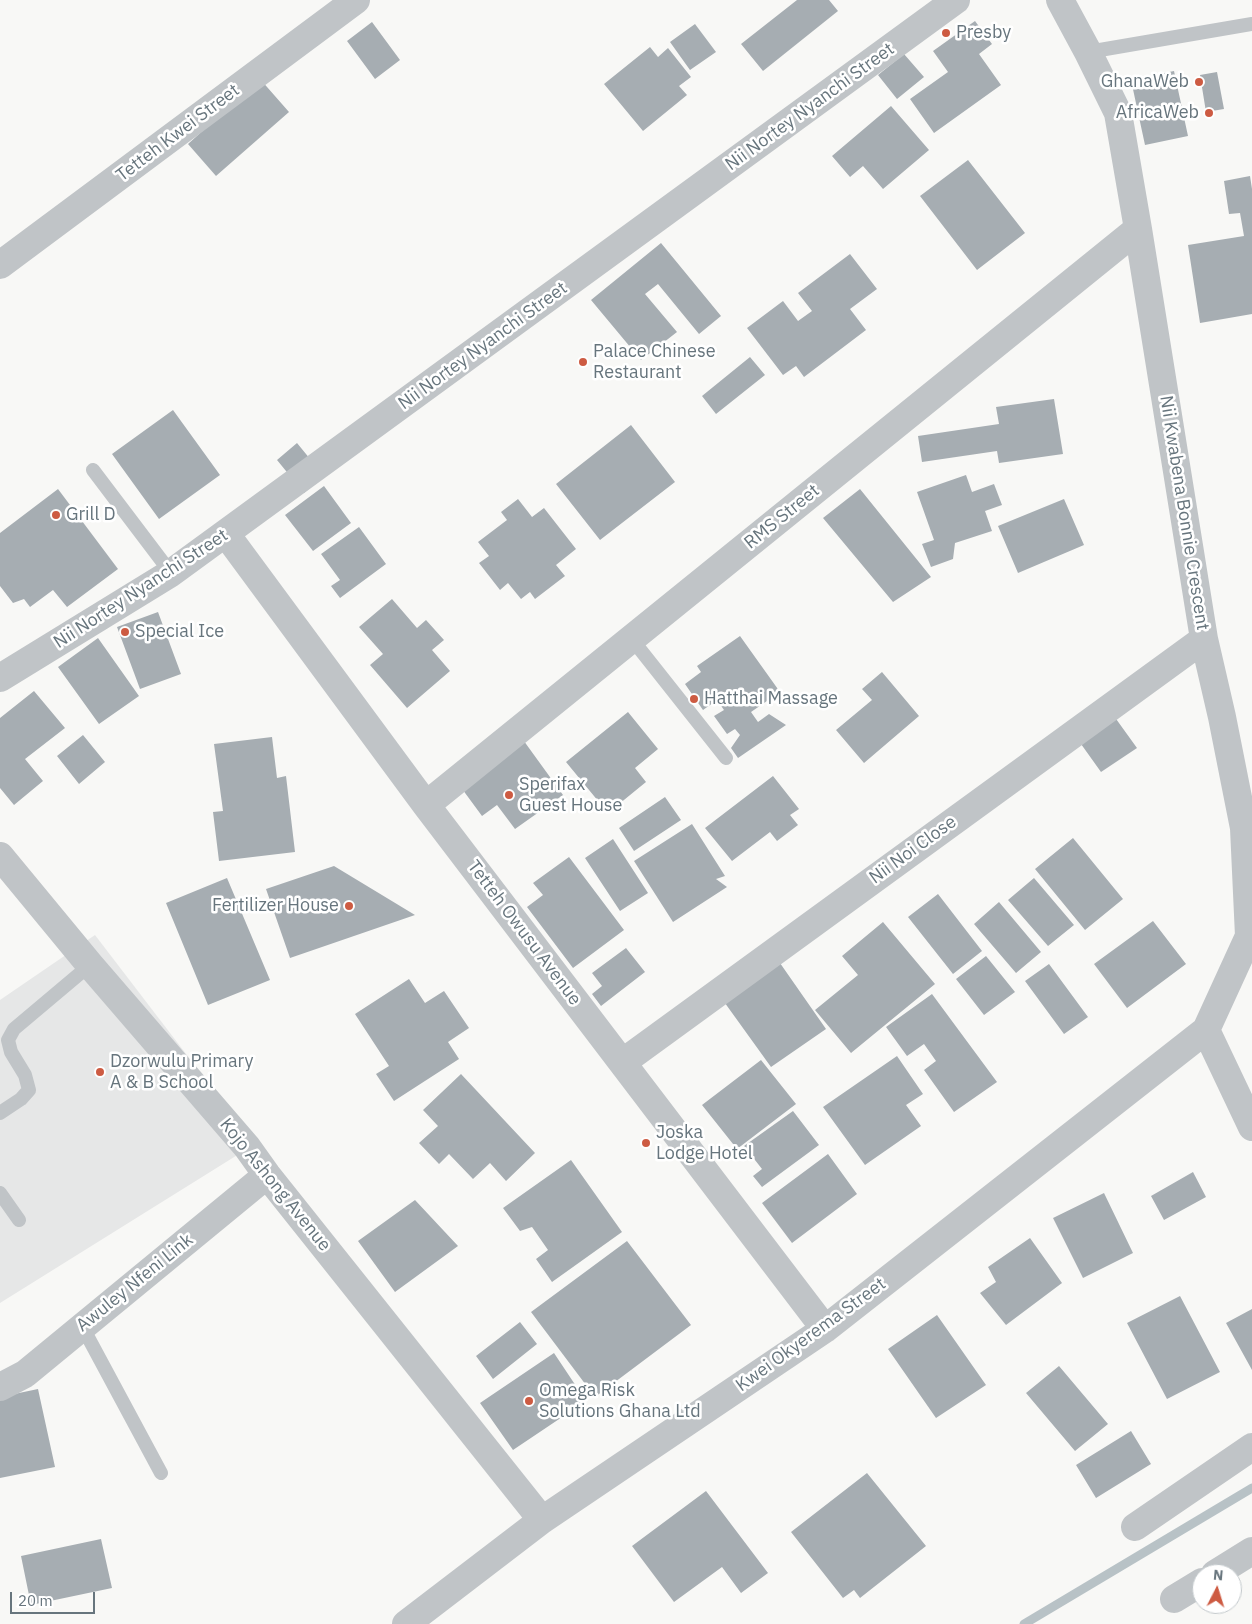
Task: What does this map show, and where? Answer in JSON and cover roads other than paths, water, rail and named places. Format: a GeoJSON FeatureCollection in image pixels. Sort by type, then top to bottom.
{"type":"FeatureCollection","features":[{"type":"Feature","properties":{"kind":"street","name":"Tetteh Kwei Street"},"geometry":{"type":"LineString","coordinates":[[0,266],[356,0]]}},
{"type":"Feature","properties":{"kind":"street","name":"Nii Nortey Nyanchi Street"},"geometry":{"type":"LineString","coordinates":[[0,678],[171,573],[226,534],[956,0]]}},
{"type":"Feature","properties":{"kind":"street","name":"Nii Kwabena Bonnie Crescent"},"geometry":{"type":"LineString","coordinates":[[1060,0],[1118,113],[1204,639],[1244,828],[1249,936],[1206,1030]]}},
{"type":"Feature","properties":{"kind":"street","name":"RMS Street"},"geometry":{"type":"LineString","coordinates":[[426,805],[1138,229]]}},
{"type":"Feature","properties":{"kind":"street","name":"Tetteh Owusu Avenue"},"geometry":{"type":"LineString","coordinates":[[226,534],[426,805],[825,1329]]}},
{"type":"Feature","properties":{"kind":"street","name":"Nii Noi Close"},"geometry":{"type":"LineString","coordinates":[[623,1062],[1204,639]]}},
{"type":"Feature","properties":{"kind":"street","name":"Kojo Ashong Avenue"},"geometry":{"type":"LineString","coordinates":[[0,856],[90,965],[247,1147],[267,1175],[542,1520]]}},
{"type":"Feature","properties":{"kind":"street"},"geometry":{"type":"LineString","coordinates":[[1206,1030],[1252,1127]]}},
{"type":"Feature","properties":{"kind":"street","name":"Kwei Okyerema Street"},"geometry":{"type":"LineString","coordinates":[[406,1624],[542,1520],[825,1329],[1206,1030]]}},
{"type":"Feature","properties":{"kind":"street","name":"Awuley Nfeni Link"},"geometry":{"type":"LineString","coordinates":[[0,1387],[25,1374],[267,1175]]}},
{"type":"Feature","properties":{"kind":"street"},"geometry":{"type":"LineString","coordinates":[[1134,1527],[1252,1446]]}},
{"type":"Feature","properties":{"kind":"street"},"geometry":{"type":"LineString","coordinates":[[1231,1564],[1252,1551]]}},
{"type":"Feature","properties":{"kind":"street"},"geometry":{"type":"LineString","coordinates":[[1174,1599],[1192,1588]]}},
{"type":"Feature","properties":{"kind":"lane"},"geometry":{"type":"LineString","coordinates":[[1088,52],[1252,24]]}},
{"type":"Feature","properties":{"kind":"lane"},"geometry":{"type":"LineString","coordinates":[[93,470],[171,573]]}},
{"type":"Feature","properties":{"kind":"lane"},"geometry":{"type":"LineString","coordinates":[[631,638],[726,758]]}},
{"type":"Feature","properties":{"kind":"lane"},"geometry":{"type":"LineString","coordinates":[[0,1113],[21,1099],[29,1090],[25,1075],[11,1052],[8,1040],[14,1029],[90,965]]}},
{"type":"Feature","properties":{"kind":"lane"},"geometry":{"type":"LineString","coordinates":[[0,1193],[19,1220]]}},
{"type":"Feature","properties":{"kind":"lane"},"geometry":{"type":"LineString","coordinates":[[82,1326],[161,1473]]}},
{"type":"Feature","properties":{"kind":"waterway"},"geometry":{"type":"LineString","coordinates":[[1024,1624],[1252,1488]]}},
{"type":"Feature","properties":{"kind":"place","name":"Presby"},"geometry":{"type":"Point","coordinates":[946,33]}},
{"type":"Feature","properties":{"kind":"place","name":"GhanaWeb"},"geometry":{"type":"Point","coordinates":[1199,82]}},
{"type":"Feature","properties":{"kind":"place","name":"AfricaWeb"},"geometry":{"type":"Point","coordinates":[1209,113]}},
{"type":"Feature","properties":{"kind":"place","name":"Palace Chinese Restaurant"},"geometry":{"type":"Point","coordinates":[583,362]}},
{"type":"Feature","properties":{"kind":"place","name":"Grill D"},"geometry":{"type":"Point","coordinates":[56,515]}},
{"type":"Feature","properties":{"kind":"place","name":"Special Ice"},"geometry":{"type":"Point","coordinates":[125,632]}},
{"type":"Feature","properties":{"kind":"place","name":"Hatthai Massage"},"geometry":{"type":"Point","coordinates":[694,699]}},
{"type":"Feature","properties":{"kind":"place","name":"Sperifax Guest House"},"geometry":{"type":"Point","coordinates":[509,795]}},
{"type":"Feature","properties":{"kind":"place","name":"Fertilizer House"},"geometry":{"type":"Point","coordinates":[349,906]}},
{"type":"Feature","properties":{"kind":"place","name":"Dzorwulu Primary A & B School"},"geometry":{"type":"Point","coordinates":[100,1072]}},
{"type":"Feature","properties":{"kind":"place","name":"Joska Lodge Hotel"},"geometry":{"type":"Point","coordinates":[646,1143]}},
{"type":"Feature","properties":{"kind":"place","name":"Omega Risk Solutions Ghana Ltd"},"geometry":{"type":"Point","coordinates":[529,1401]}}]}
